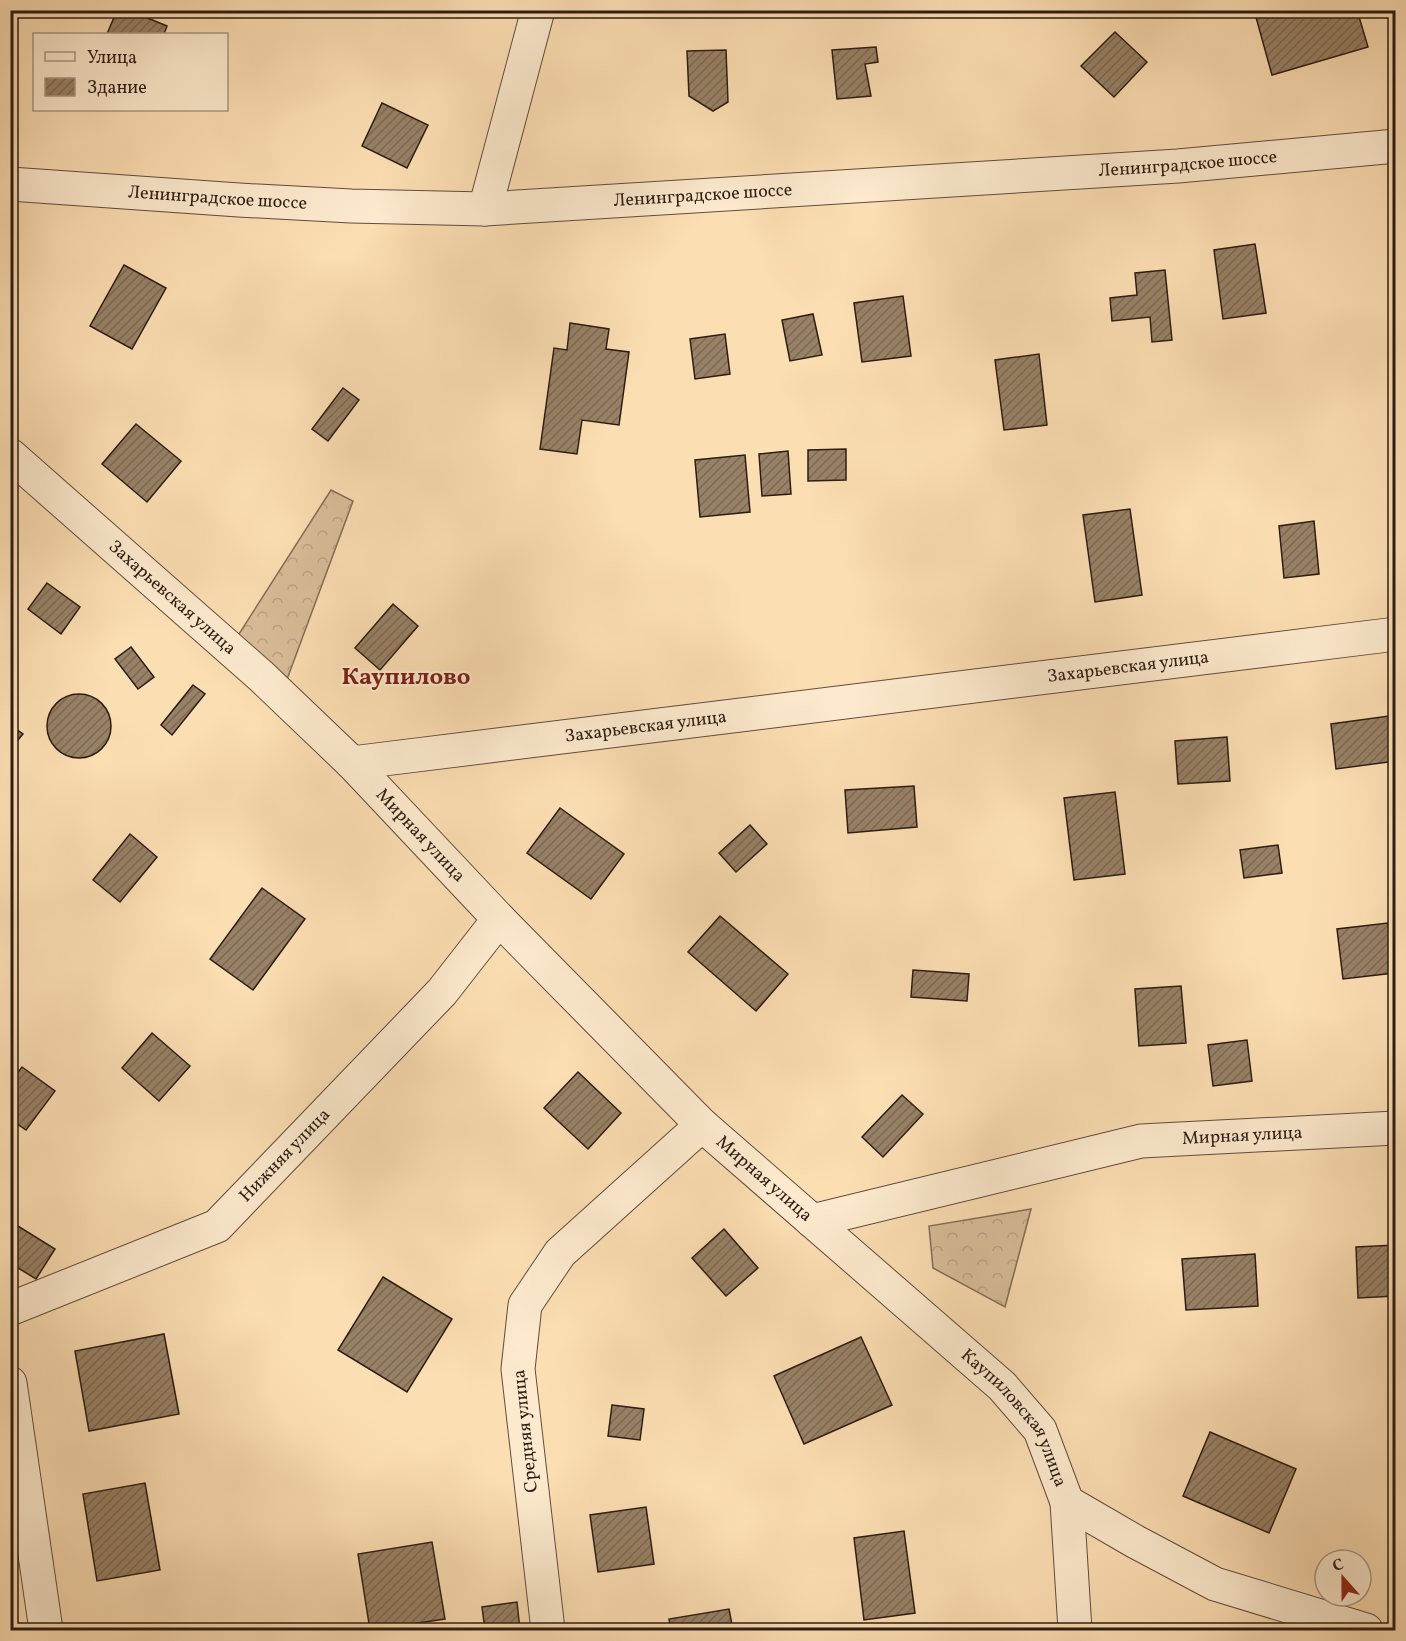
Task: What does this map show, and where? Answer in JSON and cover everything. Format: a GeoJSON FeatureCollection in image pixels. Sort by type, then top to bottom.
{"type":"FeatureCollection","features":[{"type":"Feature","properties":{"kind":"street"},"geometry":{"type":"LineString","coordinates":[[485,209],[538,10]]}},
{"type":"Feature","properties":{"kind":"street","name":"Ленинградское шоссе"},"geometry":{"type":"LineString","coordinates":[[10,184],[351,206],[485,209],[1178,166],[1395,146]]}},
{"type":"Feature","properties":{"kind":"street","name":"Захарьевская улица"},"geometry":{"type":"LineString","coordinates":[[10,455],[261,676],[352,763],[1395,633]]}},
{"type":"Feature","properties":{"kind":"street","name":"Мирная улица"},"geometry":{"type":"LineString","coordinates":[[352,763],[499,919],[702,1125],[812,1221],[1141,1141],[1395,1128]]}},
{"type":"Feature","properties":{"kind":"street","name":"Нижняя улица"},"geometry":{"type":"LineString","coordinates":[[10,1309],[217,1226],[442,992],[499,919]]}},
{"type":"Feature","properties":{"kind":"street","name":"Средняя улица"},"geometry":{"type":"LineString","coordinates":[[548,1630],[518,1368],[525,1305],[560,1253],[702,1125]]}},
{"type":"Feature","properties":{"kind":"street","name":"Каупиловская улица"},"geometry":{"type":"LineString","coordinates":[[812,1221],[1002,1386],[1040,1430],[1067,1502],[1215,1584],[1366,1630]]}},
{"type":"Feature","properties":{"kind":"street"},"geometry":{"type":"LineString","coordinates":[[10,1383],[46,1630]]}},
{"type":"Feature","properties":{"kind":"street"},"geometry":{"type":"LineString","coordinates":[[1067,1502],[1075,1630]]}},
{"type":"Feature","properties":{"kind":"green space"},"geometry":{"type":"Polygon","coordinates":[[[331,490],[353,501],[286,682],[237,637],[331,490]]]}},
{"type":"Feature","properties":{"kind":"green space"},"geometry":{"type":"Polygon","coordinates":[[[1031,1209],[1005,1307],[933,1268],[929,1226],[1031,1209]]]}},
{"type":"Feature","properties":{"kind":"building"},"geometry":{"type":"Polygon","coordinates":[[[117,10],[128,10],[167,26],[164,33],[107,33],[117,10]]]}},
{"type":"Feature","properties":{"kind":"building"},"geometry":{"type":"Polygon","coordinates":[[[1254,10],[1357,10],[1368,47],[1272,75],[1254,10]]]}},
{"type":"Feature","properties":{"kind":"building"},"geometry":{"type":"Polygon","coordinates":[[[1115,32],[1147,62],[1114,97],[1081,66],[1115,32]]]}},
{"type":"Feature","properties":{"kind":"building"},"geometry":{"type":"Polygon","coordinates":[[[876,47],[878,62],[865,64],[871,96],[837,99],[832,50],[876,47]]]}},
{"type":"Feature","properties":{"kind":"building"},"geometry":{"type":"Polygon","coordinates":[[[726,50],[728,102],[713,111],[689,96],[687,51],[726,50]]]}},
{"type":"Feature","properties":{"kind":"building"},"geometry":{"type":"Polygon","coordinates":[[[382,103],[428,125],[407,168],[362,146],[382,103]]]}},
{"type":"Feature","properties":{"kind":"building"},"geometry":{"type":"Polygon","coordinates":[[[1255,244],[1266,313],[1223,319],[1214,250],[1255,244]]]}},
{"type":"Feature","properties":{"kind":"building"},"geometry":{"type":"Polygon","coordinates":[[[124,265],[166,288],[132,349],[90,326],[124,265]]]}},
{"type":"Feature","properties":{"kind":"building"},"geometry":{"type":"Polygon","coordinates":[[[1165,270],[1172,340],[1152,342],[1150,317],[1112,321],[1110,298],[1137,295],[1135,273],[1165,270]]]}},
{"type":"Feature","properties":{"kind":"building"},"geometry":{"type":"Polygon","coordinates":[[[903,296],[911,356],[862,362],[854,303],[903,296]]]}},
{"type":"Feature","properties":{"kind":"building"},"geometry":{"type":"Polygon","coordinates":[[[813,314],[822,355],[790,361],[782,320],[813,314]]]}},
{"type":"Feature","properties":{"kind":"building"},"geometry":{"type":"Polygon","coordinates":[[[570,323],[609,329],[606,349],[629,352],[619,425],[582,420],[577,454],[540,449],[554,348],[567,350],[570,323]]]}},
{"type":"Feature","properties":{"kind":"building"},"geometry":{"type":"Polygon","coordinates":[[[725,334],[730,374],[695,379],[690,339],[725,334]]]}},
{"type":"Feature","properties":{"kind":"building"},"geometry":{"type":"Polygon","coordinates":[[[1039,354],[1047,425],[1004,430],[995,360],[1039,354]]]}},
{"type":"Feature","properties":{"kind":"building"},"geometry":{"type":"Polygon","coordinates":[[[343,388],[359,400],[328,441],[312,429],[343,388]]]}},
{"type":"Feature","properties":{"kind":"building"},"geometry":{"type":"Polygon","coordinates":[[[136,424],[181,461],[147,502],[102,464],[136,424]]]}},
{"type":"Feature","properties":{"kind":"building"},"geometry":{"type":"Polygon","coordinates":[[[846,449],[846,480],[808,481],[808,450],[846,449]]]}},
{"type":"Feature","properties":{"kind":"building"},"geometry":{"type":"Polygon","coordinates":[[[788,451],[791,494],[762,496],[759,454],[788,451]]]}},
{"type":"Feature","properties":{"kind":"building"},"geometry":{"type":"Polygon","coordinates":[[[745,455],[750,512],[700,517],[695,460],[745,455]]]}},
{"type":"Feature","properties":{"kind":"building"},"geometry":{"type":"Polygon","coordinates":[[[1130,509],[1142,595],[1095,602],[1083,515],[1130,509]]]}},
{"type":"Feature","properties":{"kind":"building"},"geometry":{"type":"Polygon","coordinates":[[[1314,521],[1319,574],[1284,578],[1279,526],[1314,521]]]}},
{"type":"Feature","properties":{"kind":"building"},"geometry":{"type":"Polygon","coordinates":[[[47,583],[80,607],[61,634],[28,609],[47,583]]]}},
{"type":"Feature","properties":{"kind":"building"},"geometry":{"type":"Polygon","coordinates":[[[393,604],[418,626],[380,670],[355,648],[393,604]]]}},
{"type":"Feature","properties":{"kind":"building"},"geometry":{"type":"Polygon","coordinates":[[[131,647],[154,677],[138,689],[115,659],[131,647]]]}},
{"type":"Feature","properties":{"kind":"building"},"geometry":{"type":"Polygon","coordinates":[[[193,685],[205,694],[172,735],[161,725],[193,685]]]}},
{"type":"Feature","properties":{"kind":"building"},"geometry":{"type":"Polygon","coordinates":[[[79,694],[91,696],[102,703],[109,714],[111,726],[109,738],[102,749],[91,756],[79,758],[67,756],[56,749],[49,738],[47,726],[49,714],[56,703],[67,696],[79,694]]]}},
{"type":"Feature","properties":{"kind":"building"},"geometry":{"type":"Polygon","coordinates":[[[1396,715],[1396,761],[1336,769],[1331,724],[1396,715]]]}},
{"type":"Feature","properties":{"kind":"building"},"geometry":{"type":"Polygon","coordinates":[[[10,725],[23,734],[10,750],[10,725]]]}},
{"type":"Feature","properties":{"kind":"building"},"geometry":{"type":"Polygon","coordinates":[[[1227,737],[1230,781],[1178,784],[1175,741],[1227,737]]]}},
{"type":"Feature","properties":{"kind":"building"},"geometry":{"type":"Polygon","coordinates":[[[914,786],[917,827],[848,833],[845,790],[914,786]]]}},
{"type":"Feature","properties":{"kind":"building"},"geometry":{"type":"Polygon","coordinates":[[[1115,792],[1125,874],[1074,880],[1064,798],[1115,792]]]}},
{"type":"Feature","properties":{"kind":"building"},"geometry":{"type":"Polygon","coordinates":[[[560,808],[624,854],[591,899],[527,853],[560,808]]]}},
{"type":"Feature","properties":{"kind":"building"},"geometry":{"type":"Polygon","coordinates":[[[750,825],[767,844],[736,872],[719,853],[750,825]]]}},
{"type":"Feature","properties":{"kind":"building"},"geometry":{"type":"Polygon","coordinates":[[[130,834],[157,857],[120,902],[93,880],[130,834]]]}},
{"type":"Feature","properties":{"kind":"building"},"geometry":{"type":"Polygon","coordinates":[[[1278,845],[1282,873],[1244,878],[1240,850],[1278,845]]]}},
{"type":"Feature","properties":{"kind":"building"},"geometry":{"type":"Polygon","coordinates":[[[262,888],[305,919],[253,990],[210,959],[262,888]]]}},
{"type":"Feature","properties":{"kind":"building"},"geometry":{"type":"Polygon","coordinates":[[[720,916],[788,974],[756,1011],[688,952],[720,916]]]}},
{"type":"Feature","properties":{"kind":"building"},"geometry":{"type":"Polygon","coordinates":[[[1388,923],[1394,973],[1343,979],[1337,929],[1388,923]]]}},
{"type":"Feature","properties":{"kind":"building"},"geometry":{"type":"Polygon","coordinates":[[[913,970],[969,974],[967,1001],[911,997],[913,970]]]}},
{"type":"Feature","properties":{"kind":"building"},"geometry":{"type":"Polygon","coordinates":[[[1181,986],[1186,1043],[1139,1046],[1135,989],[1181,986]]]}},
{"type":"Feature","properties":{"kind":"building"},"geometry":{"type":"Polygon","coordinates":[[[152,1033],[190,1066],[159,1101],[122,1068],[152,1033]]]}},
{"type":"Feature","properties":{"kind":"building"},"geometry":{"type":"Polygon","coordinates":[[[1247,1040],[1252,1081],[1213,1086],[1208,1045],[1247,1040]]]}},
{"type":"Feature","properties":{"kind":"building"},"geometry":{"type":"Polygon","coordinates":[[[22,1067],[55,1091],[26,1130],[10,1119],[10,1083],[22,1067]]]}},
{"type":"Feature","properties":{"kind":"building"},"geometry":{"type":"Polygon","coordinates":[[[578,1072],[621,1113],[588,1149],[544,1108],[578,1072]]]}},
{"type":"Feature","properties":{"kind":"building"},"geometry":{"type":"Polygon","coordinates":[[[902,1095],[923,1114],[883,1157],[862,1137],[902,1095]]]}},
{"type":"Feature","properties":{"kind":"building"},"geometry":{"type":"Polygon","coordinates":[[[13,1223],[55,1249],[36,1279],[10,1263],[10,1226],[13,1223]]]}},
{"type":"Feature","properties":{"kind":"building"},"geometry":{"type":"Polygon","coordinates":[[[724,1229],[758,1268],[726,1296],[692,1258],[724,1229]]]}},
{"type":"Feature","properties":{"kind":"building"},"geometry":{"type":"Polygon","coordinates":[[[1396,1245],[1396,1296],[1358,1298],[1356,1247],[1396,1245]]]}},
{"type":"Feature","properties":{"kind":"building"},"geometry":{"type":"Polygon","coordinates":[[[1255,1254],[1258,1306],[1186,1310],[1182,1259],[1255,1254]]]}},
{"type":"Feature","properties":{"kind":"building"},"geometry":{"type":"Polygon","coordinates":[[[383,1277],[452,1319],[407,1392],[338,1350],[383,1277]]]}},
{"type":"Feature","properties":{"kind":"building"},"geometry":{"type":"Polygon","coordinates":[[[164,1334],[179,1414],[89,1431],[75,1351],[164,1334]]]}},
{"type":"Feature","properties":{"kind":"building"},"geometry":{"type":"Polygon","coordinates":[[[861,1337],[892,1405],[804,1444],[774,1376],[861,1337]]]}},
{"type":"Feature","properties":{"kind":"building"},"geometry":{"type":"Polygon","coordinates":[[[612,1405],[644,1409],[640,1440],[608,1436],[612,1405]]]}},
{"type":"Feature","properties":{"kind":"building"},"geometry":{"type":"Polygon","coordinates":[[[1210,1432],[1296,1469],[1269,1533],[1183,1496],[1210,1432]]]}},
{"type":"Feature","properties":{"kind":"building"},"geometry":{"type":"Polygon","coordinates":[[[145,1483],[160,1570],[97,1581],[83,1494],[145,1483]]]}},
{"type":"Feature","properties":{"kind":"building"},"geometry":{"type":"Polygon","coordinates":[[[646,1507],[654,1564],[598,1572],[590,1515],[646,1507]]]}},
{"type":"Feature","properties":{"kind":"building"},"geometry":{"type":"Polygon","coordinates":[[[904,1531],[915,1613],[864,1620],[854,1538],[904,1531]]]}},
{"type":"Feature","properties":{"kind":"building"},"geometry":{"type":"Polygon","coordinates":[[[432,1542],[445,1619],[370,1630],[358,1554],[432,1542]]]}},
{"type":"Feature","properties":{"kind":"building"},"geometry":{"type":"Polygon","coordinates":[[[517,1602],[520,1630],[485,1630],[482,1607],[517,1602]]]}},
{"type":"Feature","properties":{"kind":"building"},"geometry":{"type":"Polygon","coordinates":[[[729,1609],[733,1630],[671,1630],[669,1619],[729,1609]]]}},
{"type":"Feature","properties":{"kind":"district","name":"Каупилово"},"geometry":{"type":"Point","coordinates":[406,678]}}]}
